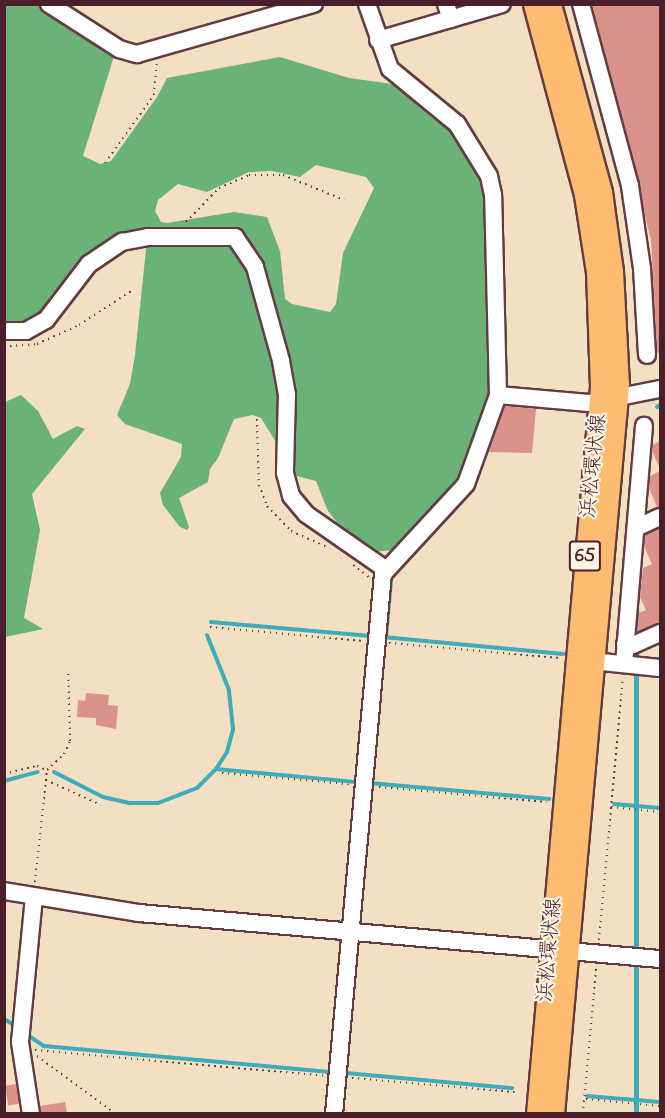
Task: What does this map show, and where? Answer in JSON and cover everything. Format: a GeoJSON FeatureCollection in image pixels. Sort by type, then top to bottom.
{"type":"FeatureCollection","features":[{"type":"Feature","properties":{"kind":"main road","name":"浜松環状線"},"geometry":{"type":"LineString","coordinates":[[534,4],[587,203],[609,399]]}},
{"type":"Feature","properties":{"kind":"main road","name":"浜松環状線"},"geometry":{"type":"LineString","coordinates":[[550,4],[587,131],[604,209],[614,288],[609,399],[604,662],[579,952],[553,1113]]}},
{"type":"Feature","properties":{"kind":"main road","name":"浜松環状線"},"geometry":{"type":"LineString","coordinates":[[537,1113],[579,952]]}},
{"type":"Feature","properties":{"kind":"street"},"geometry":{"type":"LineString","coordinates":[[49,4],[119,49],[137,54],[156,51],[314,4]]}},
{"type":"Feature","properties":{"kind":"street"},"geometry":{"type":"LineString","coordinates":[[334,1113],[376,642],[385,569],[466,484],[498,395],[493,195],[489,176],[457,124],[390,69],[367,4]]}},
{"type":"Feature","properties":{"kind":"street"},"geometry":{"type":"LineString","coordinates":[[378,40],[448,12],[502,4]]}},
{"type":"Feature","properties":{"kind":"street"},"geometry":{"type":"LineString","coordinates":[[581,4],[630,186],[642,268],[647,355]]}},
{"type":"Feature","properties":{"kind":"street"},"geometry":{"type":"LineString","coordinates":[[4,331],[26,331],[46,320],[89,264],[110,248],[135,238],[226,234],[242,244],[255,267],[285,377],[285,473],[291,496],[306,514],[385,569]]}},
{"type":"Feature","properties":{"kind":"street"},"geometry":{"type":"LineString","coordinates":[[498,395],[609,399],[660,389]]}},
{"type":"Feature","properties":{"kind":"street"},"geometry":{"type":"LineString","coordinates":[[604,662],[626,644],[644,426]]}},
{"type":"Feature","properties":{"kind":"street"},"geometry":{"type":"LineString","coordinates":[[636,528],[660,517]]}},
{"type":"Feature","properties":{"kind":"street"},"geometry":{"type":"LineString","coordinates":[[626,644],[633,645],[660,633]]}},
{"type":"Feature","properties":{"kind":"street"},"geometry":{"type":"LineString","coordinates":[[604,662],[660,668]]}},
{"type":"Feature","properties":{"kind":"street"},"geometry":{"type":"LineString","coordinates":[[4,891],[120,911],[660,959]]}},
{"type":"Feature","properties":{"kind":"street"},"geometry":{"type":"LineString","coordinates":[[31,1113],[20,1042],[34,897]]}},
{"type":"Feature","properties":{"kind":"street"},"geometry":{"type":"LineString","coordinates":[[4,1032],[20,1042]]}},
{"type":"Feature","properties":{"kind":"path"},"geometry":{"type":"LineString","coordinates":[[105,162],[154,95],[157,87],[156,51]]}},
{"type":"Feature","properties":{"kind":"path"},"geometry":{"type":"LineString","coordinates":[[173,236],[219,188],[249,175],[283,175],[344,200]]}},
{"type":"Feature","properties":{"kind":"path"},"geometry":{"type":"LineString","coordinates":[[4,344],[21,348],[37,344],[79,325],[132,291]]}},
{"type":"Feature","properties":{"kind":"path"},"geometry":{"type":"LineString","coordinates":[[210,627],[604,662],[611,807],[579,952],[583,1113]]}},
{"type":"Feature","properties":{"kind":"path"},"geometry":{"type":"LineString","coordinates":[[34,897],[47,770],[64,754],[70,741],[68,671]]}},
{"type":"Feature","properties":{"kind":"path"},"geometry":{"type":"LineString","coordinates":[[4,774],[37,766],[47,770]]}},
{"type":"Feature","properties":{"kind":"path"},"geometry":{"type":"LineString","coordinates":[[222,773],[546,802]]}},
{"type":"Feature","properties":{"kind":"path"},"geometry":{"type":"LineString","coordinates":[[46,780],[101,805]]}},
{"type":"Feature","properties":{"kind":"path"},"geometry":{"type":"LineString","coordinates":[[611,807],[660,812]]}},
{"type":"Feature","properties":{"kind":"path"},"geometry":{"type":"LineString","coordinates":[[116,1113],[29,1050],[514,1092]]}},
{"type":"Feature","properties":{"kind":"path"},"geometry":{"type":"LineString","coordinates":[[584,1099],[660,1106]]}},
{"type":"Feature","properties":{"kind":"green space"},"geometry":{"type":"Polygon","coordinates":[[[4,5],[38,5],[65,18],[115,53],[83,156],[100,164],[111,161],[157,97],[167,78],[280,57],[349,78],[400,85],[440,114],[485,178],[493,382],[469,468],[406,540],[393,550],[373,552],[347,535],[328,511],[316,481],[297,476],[261,418],[253,415],[234,419],[218,458],[210,469],[208,482],[179,498],[189,527],[187,530],[180,527],[163,505],[160,493],[181,457],[182,444],[125,424],[117,415],[130,384],[135,355],[147,240],[121,239],[35,324],[5,327],[4,5]],[[316,165],[300,177],[272,171],[249,172],[207,192],[178,184],[158,200],[155,211],[161,222],[167,223],[234,212],[267,217],[280,251],[285,299],[292,304],[330,312],[336,304],[343,253],[374,188],[366,177],[316,165]]]}},
{"type":"Feature","properties":{"kind":"green space"},"geometry":{"type":"Polygon","coordinates":[[[21,395],[38,411],[53,439],[77,426],[85,429],[32,494],[40,530],[24,618],[43,629],[5,637],[5,402],[21,395]]]}},
{"type":"Feature","properties":{"kind":"water"},"geometry":{"type":"Polygon","coordinates":[[[634,449],[639,449],[639,1114],[634,1114],[634,449]]]}},
{"type":"Feature","properties":{"kind":"building"},"geometry":{"type":"Polygon","coordinates":[[[592,4],[660,4],[660,354],[657,352],[651,240],[592,4]]]}},
{"type":"Feature","properties":{"kind":"building"},"geometry":{"type":"Polygon","coordinates":[[[505,406],[536,409],[532,453],[489,452],[505,406]]]}},
{"type":"Feature","properties":{"kind":"building"},"geometry":{"type":"Polygon","coordinates":[[[660,441],[660,469],[652,451],[653,445],[660,441]]]}},
{"type":"Feature","properties":{"kind":"building"},"geometry":{"type":"Polygon","coordinates":[[[660,471],[660,507],[657,507],[649,488],[650,476],[660,471]]]}},
{"type":"Feature","properties":{"kind":"building"},"geometry":{"type":"Polygon","coordinates":[[[660,528],[660,623],[637,632],[639,613],[646,610],[640,597],[643,568],[652,564],[644,546],[645,535],[660,528]]]}},
{"type":"Feature","properties":{"kind":"building"},"geometry":{"type":"Polygon","coordinates":[[[86,693],[109,695],[108,705],[118,706],[116,729],[96,725],[96,718],[77,717],[78,700],[85,701],[86,693]]]}},
{"type":"Feature","properties":{"kind":"building"},"geometry":{"type":"Polygon","coordinates":[[[16,1084],[19,1104],[8,1105],[5,1086],[16,1084]]]}},
{"type":"Feature","properties":{"kind":"building"},"geometry":{"type":"Polygon","coordinates":[[[65,1102],[67,1113],[41,1113],[40,1106],[65,1102]]]}},
{"type":"Feature","properties":{"kind":"waterway"},"geometry":{"type":"LineString","coordinates":[[386,637],[391,581]]}},
{"type":"Feature","properties":{"kind":"waterway"},"geometry":{"type":"LineString","coordinates":[[211,622],[370,636]]}},
{"type":"Feature","properties":{"kind":"waterway"},"geometry":{"type":"LineString","coordinates":[[54,772],[103,797],[130,803],[158,803],[197,788],[216,769],[227,752],[233,729],[229,690],[207,635]]}},
{"type":"Feature","properties":{"kind":"waterway"},"geometry":{"type":"LineString","coordinates":[[383,637],[563,654]]}},
{"type":"Feature","properties":{"kind":"waterway"},"geometry":{"type":"LineString","coordinates":[[216,769],[357,782]]}},
{"type":"Feature","properties":{"kind":"waterway"},"geometry":{"type":"LineString","coordinates":[[4,781],[38,772]]}},
{"type":"Feature","properties":{"kind":"waterway"},"geometry":{"type":"LineString","coordinates":[[370,783],[549,799]]}},
{"type":"Feature","properties":{"kind":"waterway"},"geometry":{"type":"LineString","coordinates":[[614,804],[660,808]]}},
{"type":"Feature","properties":{"kind":"waterway"},"geometry":{"type":"LineString","coordinates":[[4,1019],[14,1025]]}},
{"type":"Feature","properties":{"kind":"waterway"},"geometry":{"type":"LineString","coordinates":[[26,1034],[44,1046],[329,1072]]}},
{"type":"Feature","properties":{"kind":"waterway"},"geometry":{"type":"LineString","coordinates":[[346,1073],[512,1088]]}},
{"type":"Feature","properties":{"kind":"waterway"},"geometry":{"type":"LineString","coordinates":[[587,1096],[660,1102]]}}]}
